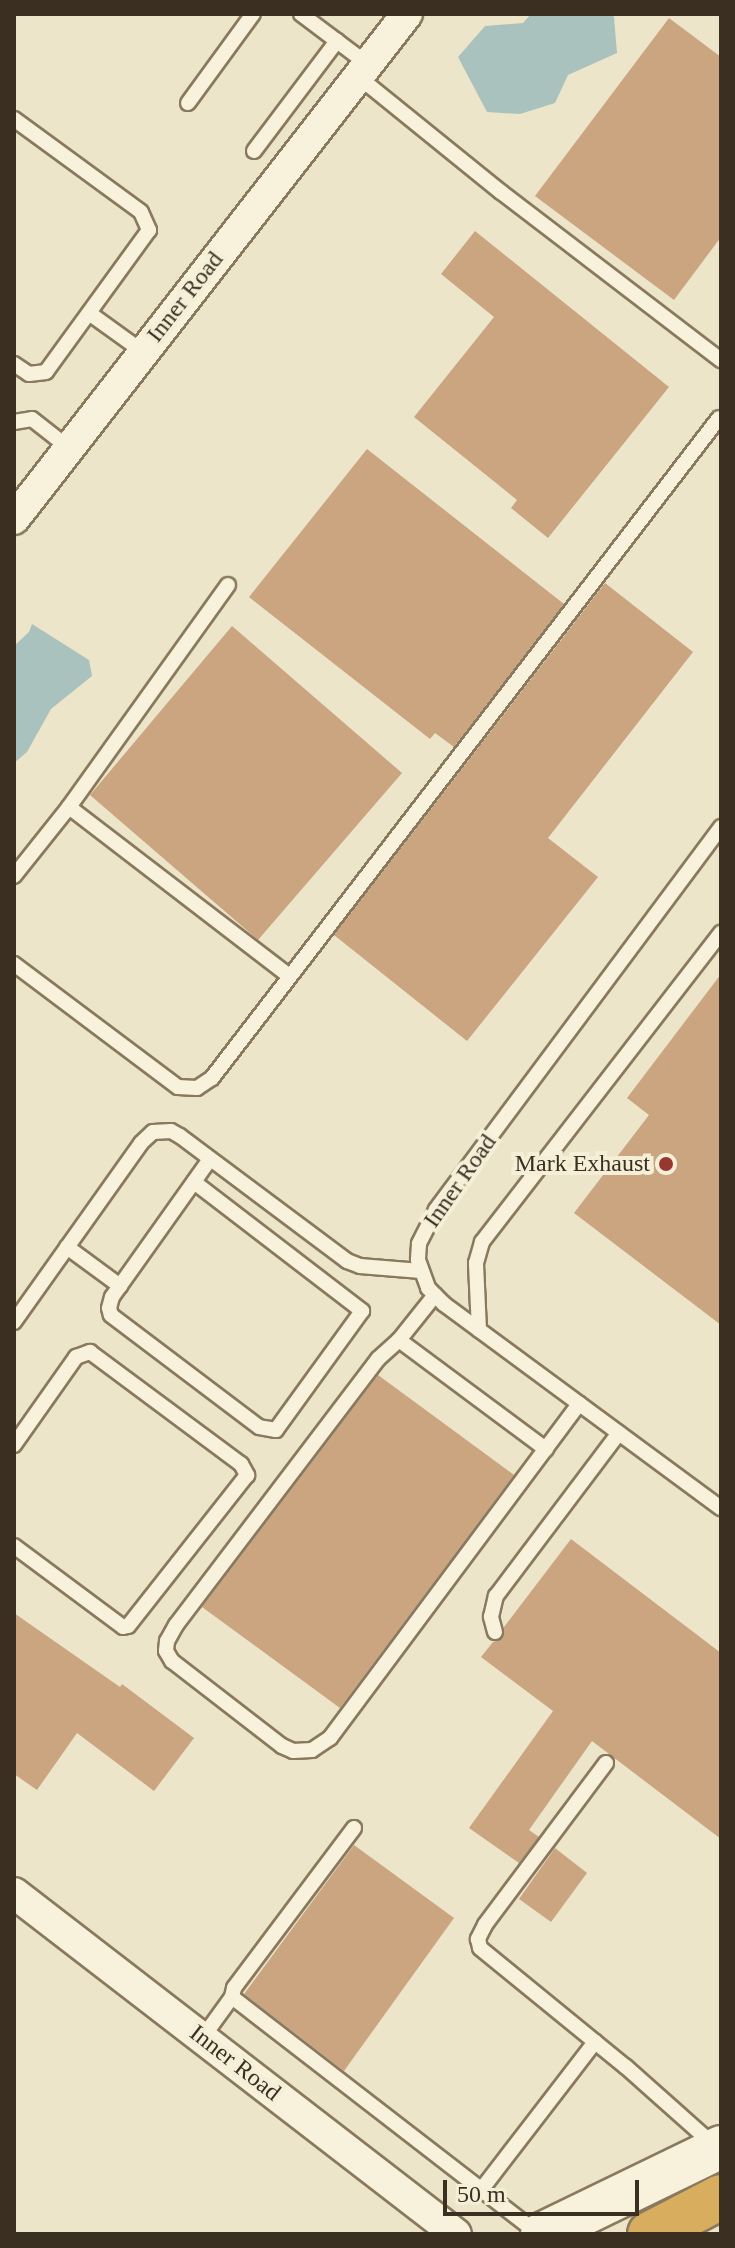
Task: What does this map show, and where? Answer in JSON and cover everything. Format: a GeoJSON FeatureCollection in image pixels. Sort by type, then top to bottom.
{"type":"FeatureCollection","features":[{"type":"Feature","properties":{"kind":"highway"},"geometry":{"type":"LineString","coordinates":[[650,2234],[721,2197]]}},
{"type":"Feature","properties":{"kind":"main road"},"geometry":{"type":"LineString","coordinates":[[541,2234],[720,2148]]}},
{"type":"Feature","properties":{"kind":"street","name":"Inner Road"},"geometry":{"type":"LineString","coordinates":[[14,519],[407,14]]}},
{"type":"Feature","properties":{"kind":"street","name":"Inner Road"},"geometry":{"type":"LineString","coordinates":[[14,1893],[456,2234]]}},
{"type":"Feature","properties":{"kind":"lane"},"geometry":{"type":"LineString","coordinates":[[188,103],[253,14]]}},
{"type":"Feature","properties":{"kind":"lane"},"geometry":{"type":"LineString","coordinates":[[301,14],[337,41],[364,72],[501,192],[721,360]]}},
{"type":"Feature","properties":{"kind":"lane"},"geometry":{"type":"LineString","coordinates":[[254,151],[337,41]]}},
{"type":"Feature","properties":{"kind":"lane"},"geometry":{"type":"LineString","coordinates":[[14,119],[133,205],[149,222],[146,236],[46,372],[29,374],[14,364]]}},
{"type":"Feature","properties":{"kind":"lane"},"geometry":{"type":"LineString","coordinates":[[89,313],[143,352]]}},
{"type":"Feature","properties":{"kind":"lane"},"geometry":{"type":"LineString","coordinates":[[14,964],[173,1084],[184,1089],[197,1088],[228,1060],[289,976],[719,418]]}},
{"type":"Feature","properties":{"kind":"lane"},"geometry":{"type":"LineString","coordinates":[[14,422],[32,419],[69,448]]}},
{"type":"Feature","properties":{"kind":"lane"},"geometry":{"type":"LineString","coordinates":[[14,876],[69,807],[228,585]]}},
{"type":"Feature","properties":{"kind":"lane"},"geometry":{"type":"LineString","coordinates":[[69,807],[289,976]]}},
{"type":"Feature","properties":{"kind":"lane","name":"Inner Road"},"geometry":{"type":"LineString","coordinates":[[421,1271],[419,1244],[436,1210],[721,827]]}},
{"type":"Feature","properties":{"kind":"lane"},"geometry":{"type":"LineString","coordinates":[[479,1330],[476,1263],[482,1242],[721,933]]}},
{"type":"Feature","properties":{"kind":"lane"},"geometry":{"type":"LineString","coordinates":[[14,1322],[141,1143],[153,1132],[171,1131],[333,1253],[360,1266],[421,1271],[435,1295],[479,1330],[721,1508]]}},
{"type":"Feature","properties":{"kind":"lane"},"geometry":{"type":"LineString","coordinates":[[194,1182],[358,1305],[360,1316],[285,1421],[269,1431],[259,1427],[111,1315],[112,1297],[210,1159]]}},
{"type":"Feature","properties":{"kind":"lane"},"geometry":{"type":"LineString","coordinates":[[67,1247],[120,1286]]}},
{"type":"Feature","properties":{"kind":"lane"},"geometry":{"type":"LineString","coordinates":[[317,1274],[333,1253]]}},
{"type":"Feature","properties":{"kind":"lane"},"geometry":{"type":"LineString","coordinates":[[435,1295],[399,1340],[378,1359],[167,1641],[166,1651],[172,1661],[282,1746],[293,1751],[312,1750],[330,1738],[579,1404]]}},
{"type":"Feature","properties":{"kind":"lane"},"geometry":{"type":"LineString","coordinates":[[399,1340],[546,1449]]}},
{"type":"Feature","properties":{"kind":"lane"},"geometry":{"type":"LineString","coordinates":[[14,1445],[76,1357],[90,1352],[241,1464],[247,1475],[128,1626],[123,1627],[14,1546]]}},
{"type":"Feature","properties":{"kind":"lane"},"geometry":{"type":"LineString","coordinates":[[495,1632],[491,1617],[496,1596],[619,1433]]}},
{"type":"Feature","properties":{"kind":"lane"},"geometry":{"type":"LineString","coordinates":[[606,1763],[478,1939],[486,1956],[595,2042],[720,2148]]}},
{"type":"Feature","properties":{"kind":"lane"},"geometry":{"type":"LineString","coordinates":[[203,2037],[232,1997],[234,1988],[354,1828]]}},
{"type":"Feature","properties":{"kind":"lane"},"geometry":{"type":"LineString","coordinates":[[232,1997],[541,2234]]}},
{"type":"Feature","properties":{"kind":"lane"},"geometry":{"type":"LineString","coordinates":[[481,2190],[595,2042]]}},
{"type":"Feature","properties":{"kind":"water"},"geometry":{"type":"Polygon","coordinates":[[[531,14],[611,14],[614,17],[617,53],[568,75],[555,103],[520,114],[487,112],[458,57],[485,26],[523,23],[531,14]]]}},
{"type":"Feature","properties":{"kind":"water"},"geometry":{"type":"Polygon","coordinates":[[[32,624],[89,660],[92,676],[51,709],[27,752],[14,763],[14,646],[29,632],[32,624]]]}},
{"type":"Feature","properties":{"kind":"building"},"geometry":{"type":"Polygon","coordinates":[[[669,18],[721,57],[721,237],[674,300],[535,196],[669,18]]]}},
{"type":"Feature","properties":{"kind":"building"},"geometry":{"type":"Polygon","coordinates":[[[475,231],[669,387],[548,538],[511,508],[517,500],[414,417],[494,317],[441,274],[475,231]]]}},
{"type":"Feature","properties":{"kind":"building"},"geometry":{"type":"Polygon","coordinates":[[[367,449],[564,604],[454,747],[435,733],[430,739],[249,597],[367,449]]]}},
{"type":"Feature","properties":{"kind":"building"},"geometry":{"type":"Polygon","coordinates":[[[605,583],[693,652],[548,838],[598,877],[467,1041],[334,935],[605,583]]]}},
{"type":"Feature","properties":{"kind":"building"},"geometry":{"type":"Polygon","coordinates":[[[232,626],[402,773],[258,940],[90,795],[232,626]]]}},
{"type":"Feature","properties":{"kind":"building","name":"Mark Exhaust"},"geometry":{"type":"Polygon","coordinates":[[[721,974],[721,1325],[574,1213],[649,1115],[627,1098],[721,974]]]}},
{"type":"Feature","properties":{"kind":"building"},"geometry":{"type":"Polygon","coordinates":[[[378,1375],[514,1475],[340,1708],[202,1607],[378,1375]]]}},
{"type":"Feature","properties":{"kind":"building"},"geometry":{"type":"Polygon","coordinates":[[[571,1539],[721,1653],[721,1839],[592,1741],[529,1830],[539,1837],[519,1863],[469,1828],[553,1711],[481,1657],[493,1642],[503,1638],[504,1627],[571,1539]]]}},
{"type":"Feature","properties":{"kind":"building"},"geometry":{"type":"Polygon","coordinates":[[[14,1613],[120,1687],[122,1684],[194,1738],[154,1791],[77,1733],[37,1790],[14,1774],[14,1613]]]}},
{"type":"Feature","properties":{"kind":"building"},"geometry":{"type":"Polygon","coordinates":[[[354,1845],[454,1918],[344,2071],[244,1994],[354,1845]]]}},
{"type":"Feature","properties":{"kind":"building"},"geometry":{"type":"Polygon","coordinates":[[[555,1848],[587,1873],[551,1922],[519,1899],[555,1848]]]}},
{"type":"Feature","properties":{"kind":"place","name":"Mark Exhaust"},"geometry":{"type":"Point","coordinates":[666,1164]}}]}
